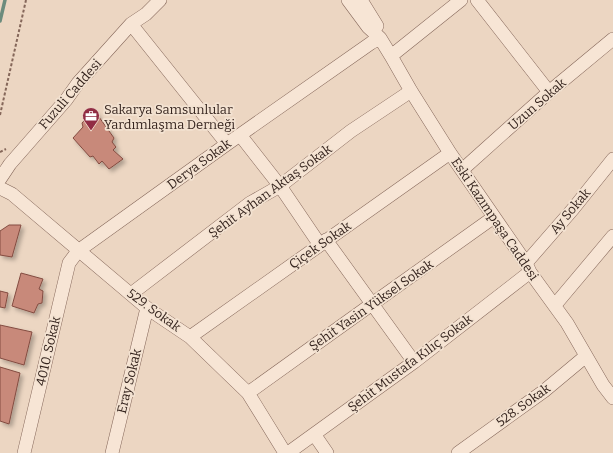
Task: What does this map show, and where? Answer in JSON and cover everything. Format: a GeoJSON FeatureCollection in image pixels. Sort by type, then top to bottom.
{"type":"FeatureCollection","features":[{"type":"Feature","properties":{"kind":"street"},"geometry":{"type":"LineString","coordinates":[[146,14],[160,0]]}},
{"type":"Feature","properties":{"kind":"street"},"geometry":{"type":"LineString","coordinates":[[146,14],[172,0]]}},
{"type":"Feature","properties":{"kind":"street","name":"Eski Kazımpaşa Caddesi"},"geometry":{"type":"LineString","coordinates":[[348,0],[368,27],[380,38],[411,91],[450,152],[567,323],[613,398]]}},
{"type":"Feature","properties":{"kind":"street","name":"Eski Kazımpaşa Caddesi"},"geometry":{"type":"LineString","coordinates":[[361,0],[377,24],[380,38]]}},
{"type":"Feature","properties":{"kind":"street"},"geometry":{"type":"LineString","coordinates":[[391,56],[461,0]]}},
{"type":"Feature","properties":{"kind":"street"},"geometry":{"type":"LineString","coordinates":[[477,0],[549,92]]}},
{"type":"Feature","properties":{"kind":"street","name":"Fuzuli Caddesi"},"geometry":{"type":"LineString","coordinates":[[0,179],[10,164],[131,24],[146,14]]}},
{"type":"Feature","properties":{"kind":"street"},"geometry":{"type":"LineString","coordinates":[[131,24],[227,144]]}},
{"type":"Feature","properties":{"kind":"street","name":"Derya Sokak"},"geometry":{"type":"LineString","coordinates":[[78,251],[227,144],[380,38]]}},
{"type":"Feature","properties":{"kind":"street","name":"Uzun Sokak"},"geometry":{"type":"LineString","coordinates":[[462,170],[549,92],[613,39]]}},
{"type":"Feature","properties":{"kind":"street","name":"Şehit Ayhan Aktaş Sokak"},"geometry":{"type":"LineString","coordinates":[[131,294],[250,203],[280,186],[351,131],[411,91]]}},
{"type":"Feature","properties":{"kind":"street"},"geometry":{"type":"LineString","coordinates":[[240,135],[372,304],[414,362]]}},
{"type":"Feature","properties":{"kind":"street","name":"Çiçek Sokak"},"geometry":{"type":"LineString","coordinates":[[190,337],[450,152]]}},
{"type":"Feature","properties":{"kind":"street","name":"Ay Sokak"},"geometry":{"type":"LineString","coordinates":[[528,268],[613,159]]}},
{"type":"Feature","properties":{"kind":"street","name":"529. Sokak"},"geometry":{"type":"LineString","coordinates":[[0,188],[12,194],[147,308],[190,337],[248,393],[286,453]]}},
{"type":"Feature","properties":{"kind":"street","name":"Şehit Yasin Yüksel Sokak"},"geometry":{"type":"LineString","coordinates":[[248,393],[494,218]]}},
{"type":"Feature","properties":{"kind":"street"},"geometry":{"type":"LineString","coordinates":[[555,305],[613,236]]}},
{"type":"Feature","properties":{"kind":"street","name":"4010. Sokak"},"geometry":{"type":"LineString","coordinates":[[24,453],[69,263],[78,251]]}},
{"type":"Feature","properties":{"kind":"street","name":"Şehit Mustafa Kılıç Sokak"},"geometry":{"type":"LineString","coordinates":[[286,453],[414,362],[528,268]]}},
{"type":"Feature","properties":{"kind":"street","name":"Eray Sokak"},"geometry":{"type":"LineString","coordinates":[[112,453],[147,308]]}},
{"type":"Feature","properties":{"kind":"street","name":"528. Sokak"},"geometry":{"type":"LineString","coordinates":[[458,453],[544,391],[586,356]]}},
{"type":"Feature","properties":{"kind":"street"},"geometry":{"type":"LineString","coordinates":[[314,434],[327,453]]}},
{"type":"Feature","properties":{"kind":"path"},"geometry":{"type":"LineString","coordinates":[[0,115],[26,0]]}},
{"type":"Feature","properties":{"kind":"building"},"geometry":{"type":"Polygon","coordinates":[[[94,110],[114,138],[112,142],[116,147],[113,150],[123,159],[109,169],[102,161],[99,164],[93,156],[90,157],[73,138],[83,127],[82,123],[94,110]]]}},
{"type":"Feature","properties":{"kind":"building"},"geometry":{"type":"Polygon","coordinates":[[[9,225],[21,225],[12,257],[0,255],[0,231],[9,225]]]}},
{"type":"Feature","properties":{"kind":"building"},"geometry":{"type":"Polygon","coordinates":[[[21,273],[43,279],[39,289],[43,291],[42,303],[38,304],[34,313],[12,306],[21,273]]]}},
{"type":"Feature","properties":{"kind":"building"},"geometry":{"type":"Polygon","coordinates":[[[0,291],[8,293],[5,308],[0,307],[0,291]]]}},
{"type":"Feature","properties":{"kind":"building"},"geometry":{"type":"Polygon","coordinates":[[[0,325],[32,332],[24,365],[0,358],[0,325]]]}},
{"type":"Feature","properties":{"kind":"building"},"geometry":{"type":"Polygon","coordinates":[[[0,367],[20,373],[9,424],[0,421],[0,367]]]}},
{"type":"Feature","properties":{"kind":"waterway"},"geometry":{"type":"LineString","coordinates":[[0,21],[5,0]]}},
{"type":"Feature","properties":{"kind":"place","name":"Sakarya Samsunlular Yardımlaşma Derneği"},"geometry":{"type":"Point","coordinates":[91,131]}}]}
